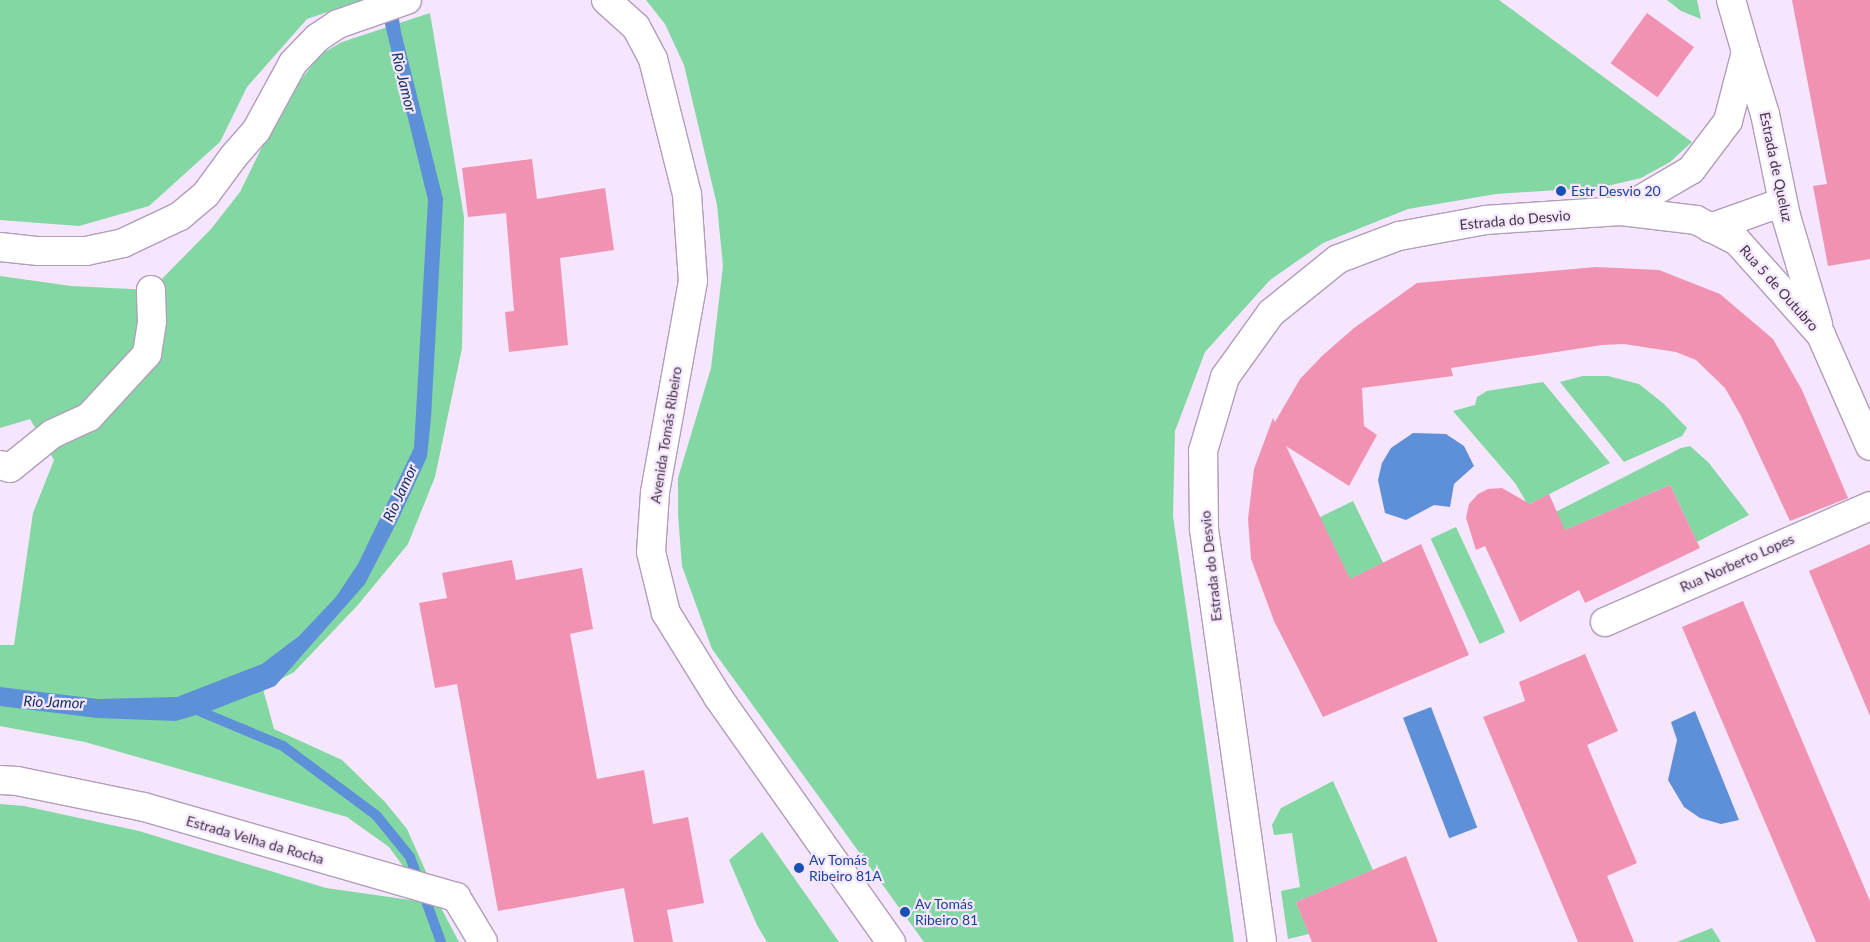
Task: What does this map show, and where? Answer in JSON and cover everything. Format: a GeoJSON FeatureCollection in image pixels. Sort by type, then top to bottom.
{"type":"FeatureCollection","features":[{"type":"Feature","properties":{"kind":"street"},"geometry":{"type":"LineString","coordinates":[[0,246],[39,251],[86,251],[123,243],[180,216],[206,194],[234,156],[256,131],[294,62],[317,38],[338,24],[407,0]]}},
{"type":"Feature","properties":{"kind":"street","name":"Avenida Tomás Ribeiro"},"geometry":{"type":"LineString","coordinates":[[606,0],[636,27],[653,59],[687,194],[692,281],[655,494],[651,552],[666,613],[718,697],[891,942]]}},
{"type":"Feature","properties":{"kind":"street","name":"Estrada de Queluz"},"geometry":{"type":"LineString","coordinates":[[1732,0],[1765,114],[1783,202],[1821,335]]}},
{"type":"Feature","properties":{"kind":"street","name":"Estrada do Desvio"},"geometry":{"type":"LineString","coordinates":[[1262,942],[1204,528],[1203,450],[1225,377],[1271,313],[1338,259],[1399,236],[1485,220],[1621,211],[1691,170],[1728,121],[1746,52]]}},
{"type":"Feature","properties":{"kind":"street"},"geometry":{"type":"LineString","coordinates":[[1710,228],[1783,202]]}},
{"type":"Feature","properties":{"kind":"street","name":"Rua 5 de Outubro"},"geometry":{"type":"LineString","coordinates":[[1621,211],[1696,220],[1737,241],[1821,335],[1870,446]]}},
{"type":"Feature","properties":{"kind":"street"},"geometry":{"type":"LineString","coordinates":[[0,465],[10,468],[52,434],[89,416],[147,354],[152,321],[151,290]]}},
{"type":"Feature","properties":{"kind":"street","name":"Rua Norberto Lopes"},"geometry":{"type":"LineString","coordinates":[[1605,622],[1870,506]]}},
{"type":"Feature","properties":{"kind":"street","name":"Estrada Velha da Rocha"},"geometry":{"type":"LineString","coordinates":[[0,780],[17,781],[144,807],[456,897],[484,942]]}},
{"type":"Feature","properties":{"kind":"green space"},"geometry":{"type":"Polygon","coordinates":[[[0,0],[363,0],[307,19],[247,87],[220,142],[149,206],[79,226],[0,220],[0,0]]]}},
{"type":"Feature","properties":{"kind":"green space"},"geometry":{"type":"Polygon","coordinates":[[[646,0],[1499,0],[1692,142],[1670,162],[1641,178],[1603,187],[1496,194],[1408,209],[1323,243],[1270,280],[1205,352],[1175,431],[1173,516],[1234,942],[924,942],[712,649],[682,566],[678,514],[678,478],[711,368],[723,266],[717,205],[684,65],[665,24],[646,0]]]}},
{"type":"Feature","properties":{"kind":"green space"},"geometry":{"type":"Polygon","coordinates":[[[1667,0],[1697,0],[1701,19],[1681,11],[1667,0]]]}},
{"type":"Feature","properties":{"kind":"green space"},"geometry":{"type":"Polygon","coordinates":[[[430,13],[464,217],[462,348],[435,477],[408,544],[357,606],[294,672],[263,689],[274,729],[342,760],[385,802],[407,829],[427,874],[408,873],[389,847],[347,817],[85,742],[0,726],[0,645],[14,645],[33,513],[54,460],[30,419],[0,428],[0,276],[71,286],[151,290],[211,229],[240,192],[285,100],[321,54],[342,42],[430,13]]]}},
{"type":"Feature","properties":{"kind":"green space"},"geometry":{"type":"Polygon","coordinates":[[[1583,376],[1608,376],[1639,384],[1664,404],[1687,428],[1682,436],[1624,462],[1560,382],[1583,376]]]}},
{"type":"Feature","properties":{"kind":"green space"},"geometry":{"type":"Polygon","coordinates":[[[1543,382],[1610,463],[1528,505],[1515,483],[1453,411],[1475,405],[1477,397],[1487,391],[1543,382]]]}},
{"type":"Feature","properties":{"kind":"green space"},"geometry":{"type":"Polygon","coordinates":[[[1690,446],[1709,463],[1749,515],[1697,542],[1670,485],[1556,534],[1579,589],[1566,597],[1532,524],[1681,448],[1690,446]]]}},
{"type":"Feature","properties":{"kind":"green space"},"geometry":{"type":"Polygon","coordinates":[[[1353,501],[1383,563],[1350,579],[1320,517],[1353,501]]]}},
{"type":"Feature","properties":{"kind":"green space"},"geometry":{"type":"Polygon","coordinates":[[[1456,527],[1505,632],[1480,644],[1431,539],[1456,527]]]}},
{"type":"Feature","properties":{"kind":"green space"},"geometry":{"type":"Polygon","coordinates":[[[1333,781],[1373,870],[1296,902],[1309,934],[1288,939],[1281,891],[1300,887],[1292,833],[1274,835],[1272,825],[1281,808],[1333,781]]]}},
{"type":"Feature","properties":{"kind":"green space"},"geometry":{"type":"Polygon","coordinates":[[[0,804],[24,806],[139,831],[326,888],[439,904],[459,942],[0,942],[0,804]]]}},
{"type":"Feature","properties":{"kind":"green space"},"geometry":{"type":"Polygon","coordinates":[[[762,832],[839,942],[767,942],[757,925],[729,860],[762,832]]]}},
{"type":"Feature","properties":{"kind":"green space"},"geometry":{"type":"Polygon","coordinates":[[[1712,928],[1721,942],[1677,942],[1712,928]]]}},
{"type":"Feature","properties":{"kind":"water","name":"Rio Jamor"},"geometry":{"type":"Polygon","coordinates":[[[379,0],[396,0],[401,32],[443,199],[431,418],[427,457],[399,518],[365,584],[275,686],[213,710],[176,721],[97,718],[0,706],[0,687],[98,699],[177,697],[262,664],[299,636],[336,597],[358,564],[414,448],[428,200],[379,0]]]}},
{"type":"Feature","properties":{"kind":"water"},"geometry":{"type":"Polygon","coordinates":[[[1413,433],[1446,434],[1464,446],[1474,466],[1454,484],[1450,507],[1434,505],[1406,520],[1385,513],[1378,480],[1382,463],[1391,448],[1413,433]]]}},
{"type":"Feature","properties":{"kind":"water"},"geometry":{"type":"Polygon","coordinates":[[[1431,707],[1477,827],[1449,838],[1403,718],[1431,707]]]}},
{"type":"Feature","properties":{"kind":"water"},"geometry":{"type":"Polygon","coordinates":[[[1695,711],[1739,820],[1721,824],[1700,818],[1684,807],[1668,780],[1677,740],[1671,722],[1695,711]]]}},
{"type":"Feature","properties":{"kind":"building"},"geometry":{"type":"Polygon","coordinates":[[[1792,0],[1870,0],[1870,259],[1828,266],[1813,186],[1827,184],[1792,0]]]}},
{"type":"Feature","properties":{"kind":"building"},"geometry":{"type":"Polygon","coordinates":[[[1647,13],[1694,47],[1657,97],[1611,63],[1647,13]]]}},
{"type":"Feature","properties":{"kind":"building"},"geometry":{"type":"Polygon","coordinates":[[[532,159],[537,199],[605,188],[614,250],[560,258],[568,345],[509,352],[505,312],[514,311],[506,213],[468,217],[462,168],[532,159]]]}},
{"type":"Feature","properties":{"kind":"building"},"geometry":{"type":"Polygon","coordinates":[[[1596,267],[1659,270],[1720,294],[1773,339],[1802,390],[1848,498],[1790,521],[1741,416],[1725,388],[1696,360],[1676,352],[1624,344],[1602,345],[1451,368],[1453,376],[1362,388],[1364,426],[1377,435],[1349,486],[1286,446],[1350,579],[1421,544],[1469,655],[1323,717],[1274,621],[1251,559],[1248,519],[1254,469],[1273,418],[1275,422],[1300,379],[1322,356],[1354,328],[1417,283],[1596,267]]]}},
{"type":"Feature","properties":{"kind":"building"},"geometry":{"type":"Polygon","coordinates":[[[1670,485],[1700,548],[1585,603],[1579,590],[1520,622],[1485,546],[1476,550],[1466,518],[1469,504],[1478,494],[1488,489],[1502,488],[1530,504],[1549,494],[1565,530],[1670,485]]]}},
{"type":"Feature","properties":{"kind":"building"},"geometry":{"type":"Polygon","coordinates":[[[1870,544],[1870,716],[1809,571],[1870,544]]]}},
{"type":"Feature","properties":{"kind":"building"},"geometry":{"type":"Polygon","coordinates":[[[512,560],[516,580],[582,568],[593,629],[570,634],[597,779],[644,770],[653,824],[688,817],[704,903],[667,910],[673,942],[634,942],[624,888],[498,911],[457,684],[435,688],[419,603],[447,598],[442,573],[512,560]]]}},
{"type":"Feature","properties":{"kind":"building"},"geometry":{"type":"Polygon","coordinates":[[[1743,601],[1870,901],[1870,942],[1816,942],[1682,627],[1743,601]]]}},
{"type":"Feature","properties":{"kind":"building"},"geometry":{"type":"Polygon","coordinates":[[[1585,654],[1618,731],[1587,745],[1637,863],[1607,876],[1634,942],[1578,942],[1483,717],[1525,701],[1519,682],[1585,654]]]}},
{"type":"Feature","properties":{"kind":"building"},"geometry":{"type":"Polygon","coordinates":[[[1406,856],[1438,942],[1312,942],[1296,902],[1406,856]]]}},
{"type":"Feature","properties":{"kind":"waterway"},"geometry":{"type":"LineString","coordinates":[[192,708],[283,746],[376,815],[410,857],[441,942]]}},
{"type":"Feature","properties":{"kind":"place","name":"Estr Desvio 20"},"geometry":{"type":"Point","coordinates":[1561,191]}},
{"type":"Feature","properties":{"kind":"place","name":"Av Tomás Ribeiro 81A"},"geometry":{"type":"Point","coordinates":[799,868]}},
{"type":"Feature","properties":{"kind":"place","name":"Av Tomás Ribeiro 81"},"geometry":{"type":"Point","coordinates":[905,912]}}]}
